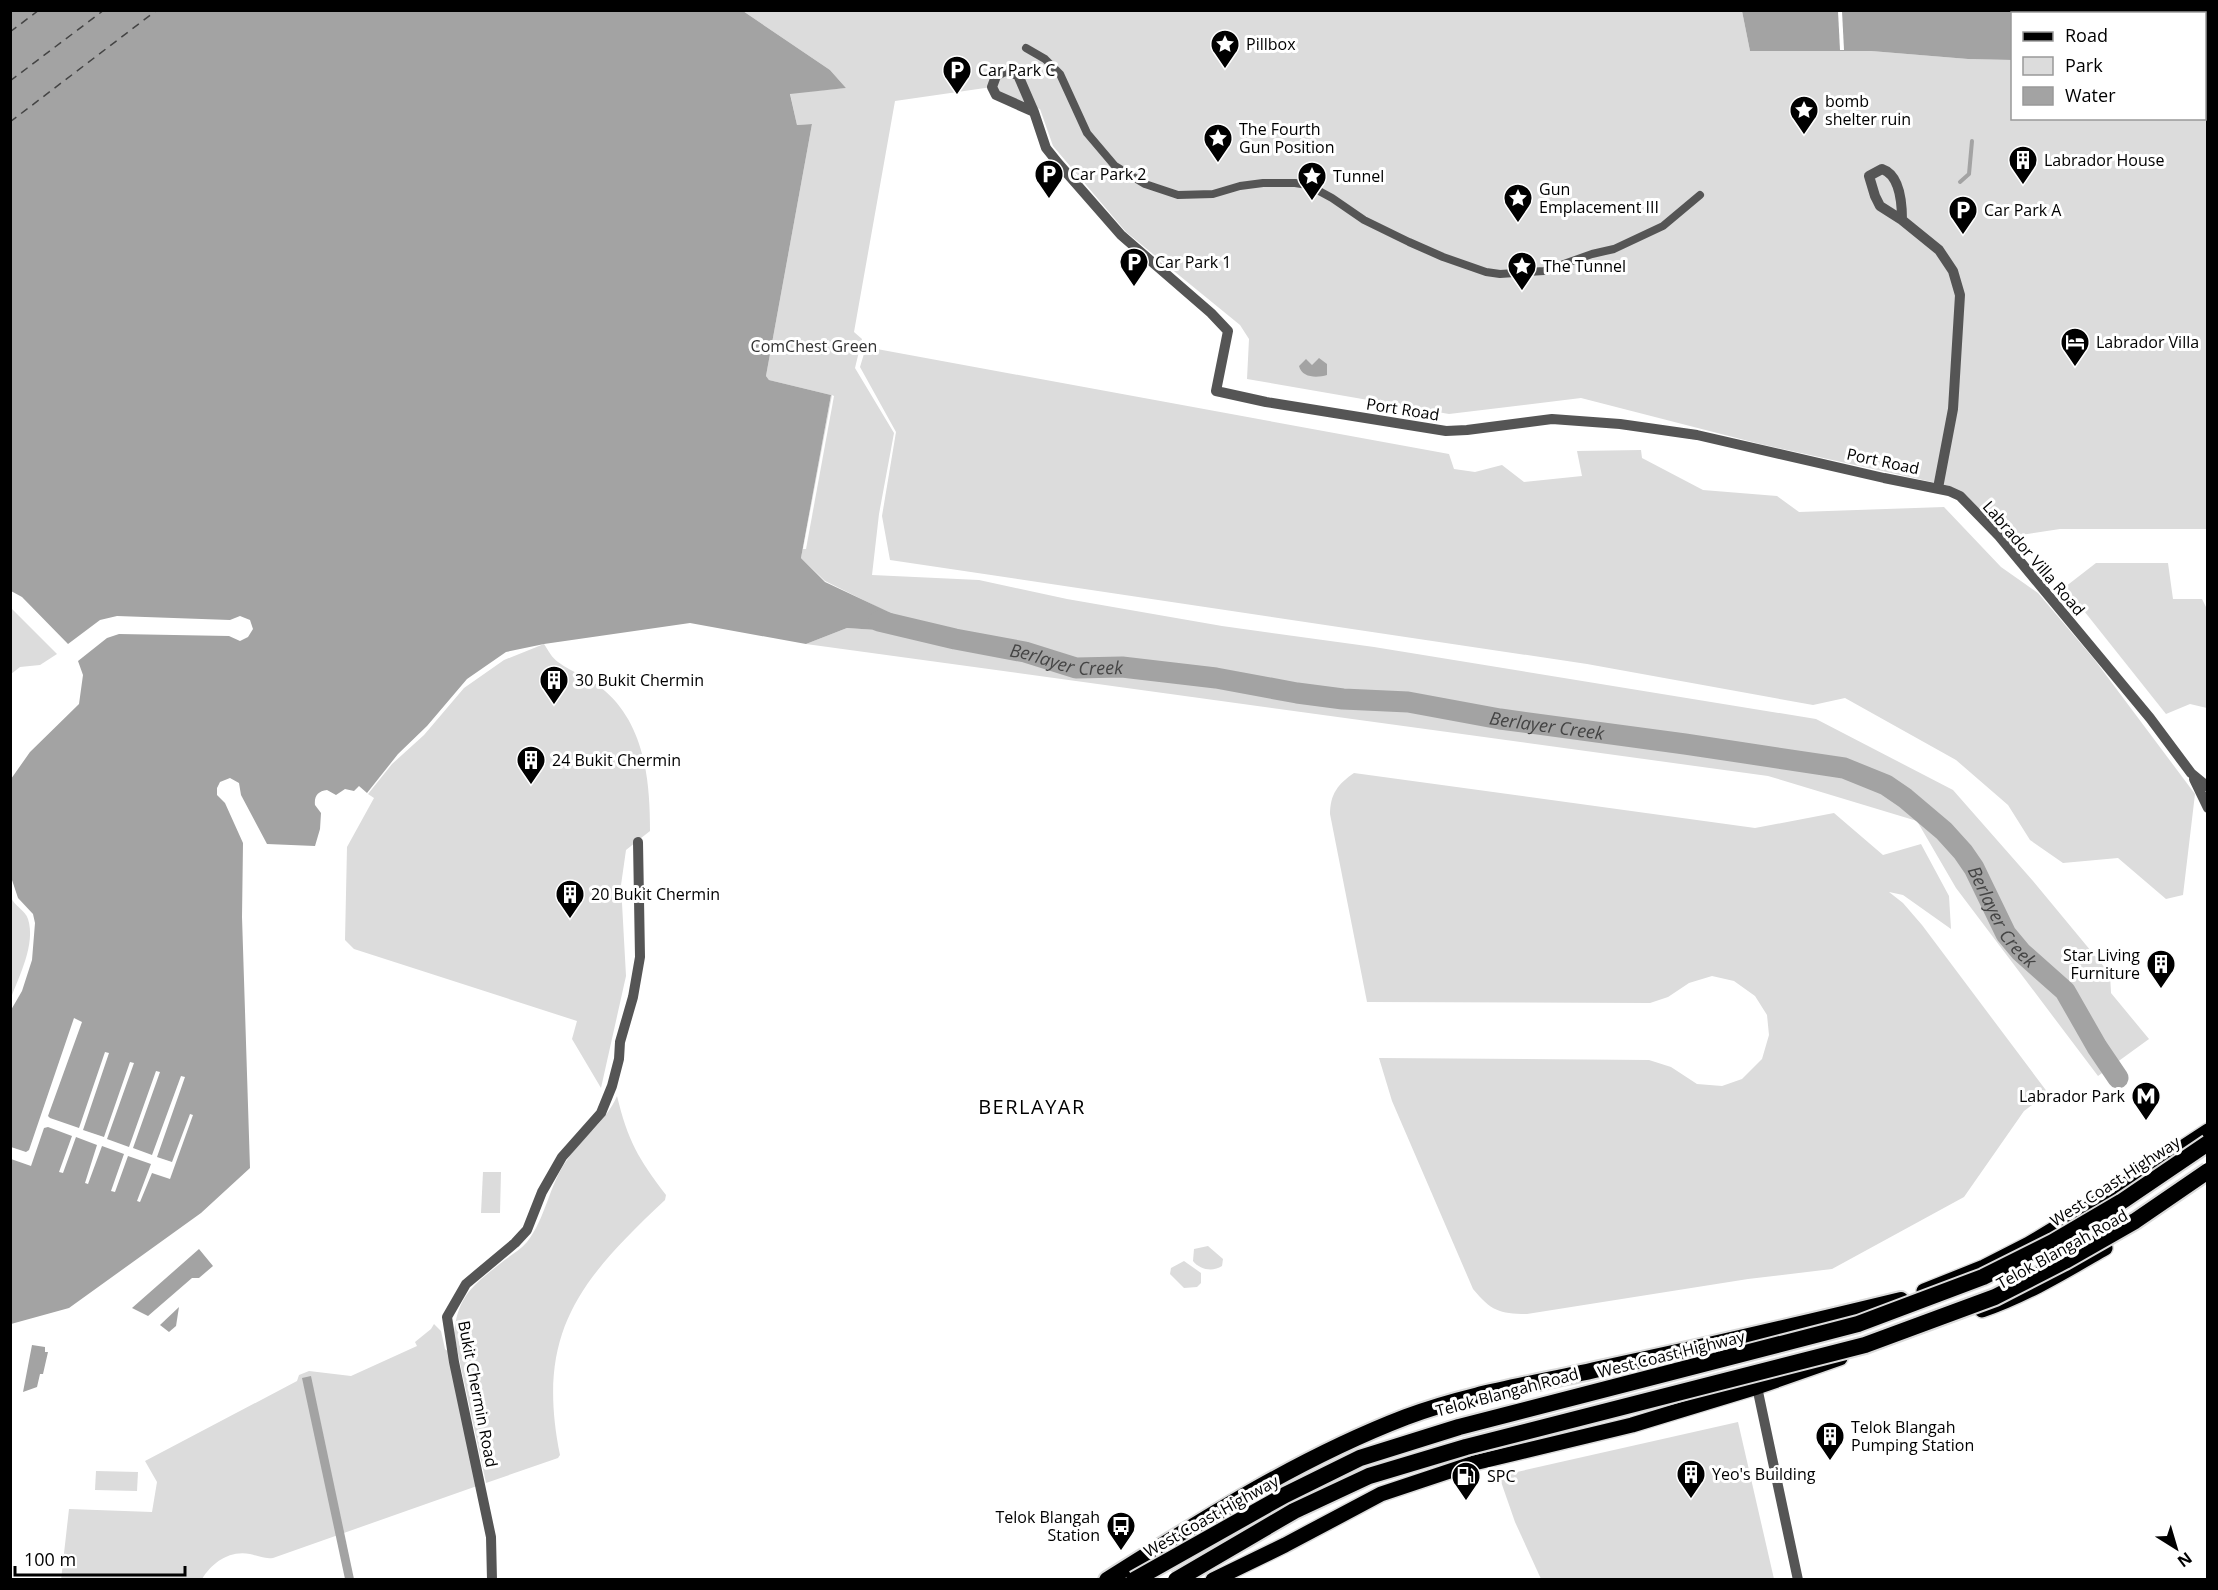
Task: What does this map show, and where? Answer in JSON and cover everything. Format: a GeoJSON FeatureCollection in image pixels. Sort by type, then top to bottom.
{"type":"FeatureCollection","features":[{"type":"Feature","properties":{"kind":"highway","name":"West Coast Highway"},"geometry":{"type":"LineString","coordinates":[[1134,1580],[1285,1495],[1360,1458],[1460,1427],[1858,1324],[1983,1277],[2053,1242],[2112,1208],[2208,1143]]}},
{"type":"Feature","properties":{"kind":"highway"},"geometry":{"type":"LineString","coordinates":[[1176,1580],[1294,1511],[1369,1476],[1466,1447],[1866,1345],[1995,1297],[2135,1221],[2208,1172]]}},
{"type":"Feature","properties":{"kind":"highway"},"geometry":{"type":"LineString","coordinates":[[1107,1580],[1227,1504],[1280,1474],[1407,1416],[1502,1390],[1648,1359],[1901,1300]]}},
{"type":"Feature","properties":{"kind":"main road","name":"Telok Blangah Road"},"geometry":{"type":"LineString","coordinates":[[1118,1580],[1234,1513],[1360,1452],[1458,1423],[1727,1351],[1901,1300],[1984,1267],[2029,1244],[2110,1195],[2208,1131]]}},
{"type":"Feature","properties":{"kind":"main road","name":"Telok Blangah Road"},"geometry":{"type":"LineString","coordinates":[[1213,1580],[1381,1494],[1474,1463],[1632,1425],[1757,1387],[2011,1300],[2139,1228],[2208,1180]]}},
{"type":"Feature","properties":{"kind":"main road"},"geometry":{"type":"LineString","coordinates":[[2029,1244],[2042,1266],[2039,1286]]}},
{"type":"Feature","properties":{"kind":"main road"},"geometry":{"type":"LineString","coordinates":[[1526,1405],[1532,1435],[1542,1445]]}},
{"type":"Feature","properties":{"kind":"street"},"geometry":{"type":"LineString","coordinates":[[1026,48],[1045,59],[1060,74],[1087,133],[1115,166],[1145,184],[1179,195],[1213,194],[1240,186],[1263,183],[1308,185],[1364,220],[1443,257],[1493,273],[1544,271],[1592,254],[1614,249],[1663,226],[1700,195]]}},
{"type":"Feature","properties":{"kind":"street"},"geometry":{"type":"LineString","coordinates":[[1009,100],[1019,94],[1022,83],[1018,75],[1009,71],[1000,72],[992,87],[994,93],[1000,98],[1034,112]]}},
{"type":"Feature","properties":{"kind":"street","name":"Port Road"},"geometry":{"type":"LineString","coordinates":[[1022,83],[1046,148],[1121,236],[1211,314],[1228,332],[1216,392],[1446,431],[1552,419],[1620,424],[1696,435],[1938,488]]}},
{"type":"Feature","properties":{"kind":"street"},"geometry":{"type":"LineString","coordinates":[[1902,220],[1939,250],[1953,271],[1960,296],[1953,409],[1938,488]]}},
{"type":"Feature","properties":{"kind":"street","name":"Labrador Villa Road"},"geometry":{"type":"LineString","coordinates":[[1938,488],[1960,496],[1999,536],[2150,718],[2192,773],[2208,787]]}},
{"type":"Feature","properties":{"kind":"street","name":"Labrador Villa Road"},"geometry":{"type":"LineString","coordinates":[[2192,773],[2208,808]]}},
{"type":"Feature","properties":{"kind":"street","name":"Bukit Chermin Road"},"geometry":{"type":"LineString","coordinates":[[492,1580],[491,1536],[454,1362],[447,1317],[466,1284],[527,1230],[542,1192],[562,1156],[601,1113],[612,1086],[619,1059],[620,1042],[638,976],[640,957],[638,842]]}},
{"type":"Feature","properties":{"kind":"street"},"geometry":{"type":"LineString","coordinates":[[1757,1387],[1798,1580]]}},
{"type":"Feature","properties":{"kind":"green space","name":"ComChest Green"},"geometry":{"type":"Polygon","coordinates":[[[743,11],[1742,11],[1750,51],[1871,51],[2011,60],[2011,120],[2206,120],[2207,65],[2207,529],[2060,529],[2008,537],[1950,486],[1760,444],[1581,398],[1449,414],[1247,379],[1249,339],[1240,325],[1126,232],[1053,146],[1040,109],[1009,100],[992,87],[895,101],[854,332],[862,339],[855,368],[894,433],[879,514],[872,575],[979,580],[1067,599],[1222,626],[1374,647],[1816,719],[1953,790],[2110,974],[2111,993],[2149,1039],[2098,1076],[1956,888],[1917,821],[1768,776],[806,644],[847,628],[905,632],[908,622],[825,581],[801,558],[831,395],[769,380],[766,376],[812,124],[797,125],[790,93],[846,88],[830,70],[743,11]]]}},
{"type":"Feature","properties":{"kind":"green space"},"geometry":{"type":"Polygon","coordinates":[[[866,347],[1449,454],[1454,469],[1475,472],[1502,465],[1524,482],[1582,476],[1577,451],[1641,450],[1642,458],[1703,490],[1777,496],[1799,512],[1944,507],[2001,567],[2038,593],[2094,659],[2195,794],[2183,895],[2166,899],[2118,858],[2063,863],[2030,840],[2008,805],[1956,760],[1845,698],[1813,705],[1587,664],[890,560],[882,516],[896,432],[860,367],[866,347]]]}},
{"type":"Feature","properties":{"kind":"green space"},"geometry":{"type":"Polygon","coordinates":[[[2096,563],[2168,563],[2173,599],[2202,599],[2207,609],[2207,708],[2190,704],[2166,714],[2065,587],[2096,563]]]}},
{"type":"Feature","properties":{"kind":"green space"},"geometry":{"type":"Polygon","coordinates":[[[11,608],[57,654],[40,665],[20,667],[11,674],[11,608]]]}},
{"type":"Feature","properties":{"kind":"green space"},"geometry":{"type":"Polygon","coordinates":[[[544,644],[556,660],[600,687],[618,705],[637,737],[649,793],[650,831],[626,850],[621,885],[626,976],[601,1088],[572,1039],[577,1021],[354,949],[345,940],[347,847],[374,798],[368,794],[392,764],[424,735],[464,688],[504,660],[544,644]]]}},
{"type":"Feature","properties":{"kind":"green space"},"geometry":{"type":"Polygon","coordinates":[[[1354,773],[1755,828],[1834,813],[1883,855],[1921,844],[1949,896],[1951,929],[1903,895],[1889,892],[1903,903],[1922,925],[2048,1093],[2024,1111],[1964,1197],[1832,1269],[1748,1279],[1527,1314],[1497,1310],[1485,1302],[1473,1289],[1392,1101],[1379,1058],[1649,1060],[1671,1067],[1697,1084],[1722,1086],[1742,1079],[1762,1059],[1769,1035],[1767,1015],[1755,996],[1734,981],[1712,976],[1689,983],[1668,997],[1650,1003],[1367,1002],[1330,814],[1333,795],[1354,773]]]}},
{"type":"Feature","properties":{"kind":"green space"},"geometry":{"type":"Polygon","coordinates":[[[11,897],[27,916],[30,939],[26,960],[11,998],[11,897]]]}},
{"type":"Feature","properties":{"kind":"green space"},"geometry":{"type":"Polygon","coordinates":[[[617,1096],[630,1137],[641,1159],[666,1195],[665,1200],[609,1256],[588,1283],[571,1311],[560,1341],[554,1375],[554,1412],[560,1455],[558,1458],[486,1483],[454,1335],[459,1309],[477,1283],[527,1242],[539,1223],[561,1170],[573,1152],[607,1114],[617,1096]]]}},
{"type":"Feature","properties":{"kind":"green space"},"geometry":{"type":"Polygon","coordinates":[[[483,1172],[501,1172],[500,1213],[481,1213],[483,1172]]]}},
{"type":"Feature","properties":{"kind":"green space"},"geometry":{"type":"Polygon","coordinates":[[[1208,1246],[1223,1259],[1222,1266],[1207,1269],[1193,1261],[1194,1249],[1208,1246]]]}},
{"type":"Feature","properties":{"kind":"green space"},"geometry":{"type":"Polygon","coordinates":[[[1184,1261],[1201,1273],[1201,1283],[1197,1287],[1184,1288],[1170,1274],[1171,1268],[1184,1261]]]}},
{"type":"Feature","properties":{"kind":"green space"},"geometry":{"type":"Polygon","coordinates":[[[434,1324],[441,1331],[445,1349],[450,1353],[477,1486],[273,1558],[242,1553],[228,1556],[216,1563],[202,1579],[61,1580],[69,1509],[152,1512],[157,1482],[145,1461],[297,1381],[299,1375],[309,1371],[351,1376],[417,1346],[415,1342],[434,1324]]]}},
{"type":"Feature","properties":{"kind":"green space"},"geometry":{"type":"Polygon","coordinates":[[[1738,1422],[1774,1579],[1541,1579],[1515,1522],[1499,1476],[1738,1422]]]}},
{"type":"Feature","properties":{"kind":"green space"},"geometry":{"type":"Polygon","coordinates":[[[96,1471],[138,1472],[137,1491],[95,1490],[96,1471]]]}},
{"type":"Feature","properties":{"kind":"water"},"geometry":{"type":"Polygon","coordinates":[[[11,11],[743,11],[830,70],[846,88],[790,94],[797,125],[812,124],[766,376],[769,380],[831,395],[801,558],[825,582],[908,621],[905,632],[847,628],[806,644],[690,623],[544,644],[506,652],[467,679],[427,726],[398,754],[367,793],[359,786],[354,791],[345,789],[336,795],[327,790],[317,794],[315,805],[321,813],[320,829],[315,846],[267,844],[241,795],[239,783],[230,778],[220,782],[217,795],[225,803],[243,843],[242,917],[250,1168],[201,1213],[69,1308],[11,1324],[11,1010],[22,991],[32,960],[35,923],[33,914],[18,898],[11,877],[11,779],[30,752],[79,704],[83,675],[78,661],[107,638],[119,634],[229,636],[240,641],[248,637],[253,629],[250,620],[240,616],[230,620],[117,616],[100,620],[68,644],[22,597],[11,591],[11,11]]]}},
{"type":"Feature","properties":{"kind":"water"},"geometry":{"type":"Polygon","coordinates":[[[1742,11],[2207,11],[2207,65],[2206,12],[2011,12],[2011,60],[1871,51],[1750,51],[1742,11]]]}},
{"type":"Feature","properties":{"kind":"water"},"geometry":{"type":"Polygon","coordinates":[[[1319,358],[1327,364],[1327,375],[1319,377],[1303,373],[1299,366],[1306,359],[1312,365],[1319,358]]]}},
{"type":"Feature","properties":{"kind":"water"},"geometry":{"type":"Polygon","coordinates":[[[199,1249],[213,1266],[199,1278],[192,1278],[148,1316],[132,1308],[199,1249]]]}},
{"type":"Feature","properties":{"kind":"water"},"geometry":{"type":"Polygon","coordinates":[[[179,1307],[176,1326],[169,1332],[160,1325],[179,1307]]]}},
{"type":"Feature","properties":{"kind":"water"},"geometry":{"type":"Polygon","coordinates":[[[32,1345],[45,1347],[45,1352],[48,1352],[43,1374],[40,1374],[37,1387],[23,1392],[32,1345]]]}},
{"type":"Feature","properties":{"kind":"water"},"geometry":{"type":"Polygon","coordinates":[[[311,1376],[354,1579],[345,1579],[302,1378],[311,1376]]]}},
{"type":"Feature","properties":{"kind":"pier"},"geometry":{"type":"Polygon","coordinates":[[[1838,11],[1842,11],[1844,50],[1840,50],[1838,11]]]}},
{"type":"Feature","properties":{"kind":"pier"},"geometry":{"type":"Polygon","coordinates":[[[832,395],[834,396],[806,549],[803,549],[832,395]]]}},
{"type":"Feature","properties":{"kind":"pier"},"geometry":{"type":"Polygon","coordinates":[[[74,1018],[82,1022],[48,1116],[50,1118],[79,1128],[105,1052],[109,1053],[83,1130],[104,1137],[130,1062],[134,1063],[107,1139],[129,1147],[156,1071],[160,1072],[133,1148],[152,1155],[181,1076],[185,1077],[157,1157],[172,1162],[190,1114],[193,1115],[170,1179],[152,1173],[140,1202],[137,1201],[151,1164],[128,1156],[115,1192],[111,1191],[124,1154],[102,1146],[88,1184],[85,1183],[97,1145],[76,1137],[63,1173],[59,1172],[72,1136],[48,1127],[44,1128],[31,1166],[11,1159],[11,1147],[26,1152],[29,1150],[74,1018]]]}},
{"type":"Feature","properties":{"kind":"waterway"},"geometry":{"type":"LineString","coordinates":[[1960,182],[1969,174],[1972,141]]}},
{"type":"Feature","properties":{"kind":"waterway","name":"Berlayer Creek"},"geometry":{"type":"LineString","coordinates":[[879,621],[955,639],[1025,652],[1076,668],[1122,667],[1216,678],[1343,699],[1408,702],[1500,719],[1844,768],[1886,785],[1905,798],[1944,831],[1963,852],[1974,868],[2006,934],[2021,952],[2065,991],[2097,1047],[2118,1078]]}},
{"type":"Feature","properties":{"kind":"ferry route"},"geometry":{"type":"LineString","coordinates":[[10,32],[39,10]]}},
{"type":"Feature","properties":{"kind":"ferry route"},"geometry":{"type":"LineString","coordinates":[[10,81],[104,10]]}},
{"type":"Feature","properties":{"kind":"ferry route"},"geometry":{"type":"LineString","coordinates":[[10,122],[157,10]]}},
{"type":"Feature","properties":{"kind":"place","name":"Pillbox"},"geometry":{"type":"Point","coordinates":[1225,70]}},
{"type":"Feature","properties":{"kind":"place","name":"Car Park C"},"geometry":{"type":"Point","coordinates":[957,96]}},
{"type":"Feature","properties":{"kind":"place","name":"bomb shelter ruin"},"geometry":{"type":"Point","coordinates":[1804,136]}},
{"type":"Feature","properties":{"kind":"place","name":"The Fourth Gun Position"},"geometry":{"type":"Point","coordinates":[1218,164]}},
{"type":"Feature","properties":{"kind":"place","name":"Labrador House"},"geometry":{"type":"Point","coordinates":[2023,186]}},
{"type":"Feature","properties":{"kind":"place","name":"Car Park 2"},"geometry":{"type":"Point","coordinates":[1049,200]}},
{"type":"Feature","properties":{"kind":"place","name":"Tunnel"},"geometry":{"type":"Point","coordinates":[1312,202]}},
{"type":"Feature","properties":{"kind":"place","name":"Gun Emplacement III"},"geometry":{"type":"Point","coordinates":[1518,224]}},
{"type":"Feature","properties":{"kind":"place","name":"Car Park A"},"geometry":{"type":"Point","coordinates":[1963,236]}},
{"type":"Feature","properties":{"kind":"place","name":"Car Park 1"},"geometry":{"type":"Point","coordinates":[1134,288]}},
{"type":"Feature","properties":{"kind":"place","name":"The Tunnel"},"geometry":{"type":"Point","coordinates":[1522,292]}},
{"type":"Feature","properties":{"kind":"place","name":"Labrador Villa"},"geometry":{"type":"Point","coordinates":[2075,368]}},
{"type":"Feature","properties":{"kind":"place","name":"30 Bukit Chermin"},"geometry":{"type":"Point","coordinates":[554,706]}},
{"type":"Feature","properties":{"kind":"place","name":"24 Bukit Chermin"},"geometry":{"type":"Point","coordinates":[531,786]}},
{"type":"Feature","properties":{"kind":"place","name":"20 Bukit Chermin"},"geometry":{"type":"Point","coordinates":[570,920]}},
{"type":"Feature","properties":{"kind":"place","name":"Star Living Furniture"},"geometry":{"type":"Point","coordinates":[2161,990]}},
{"type":"Feature","properties":{"kind":"place","name":"Labrador Park"},"geometry":{"type":"Point","coordinates":[2146,1122]}},
{"type":"Feature","properties":{"kind":"place","name":"Telok Blangah Pumping Station"},"geometry":{"type":"Point","coordinates":[1830,1462]}},
{"type":"Feature","properties":{"kind":"place","name":"Yeo's Building"},"geometry":{"type":"Point","coordinates":[1691,1500]}},
{"type":"Feature","properties":{"kind":"place","name":"SPC"},"geometry":{"type":"Point","coordinates":[1466,1502]}},
{"type":"Feature","properties":{"kind":"place","name":"Telok Blangah Station"},"geometry":{"type":"Point","coordinates":[1121,1552]}},
{"type":"Feature","properties":{"kind":"district","name":"BERLAYAR"},"geometry":{"type":"Point","coordinates":[1032,1106]}}]}
